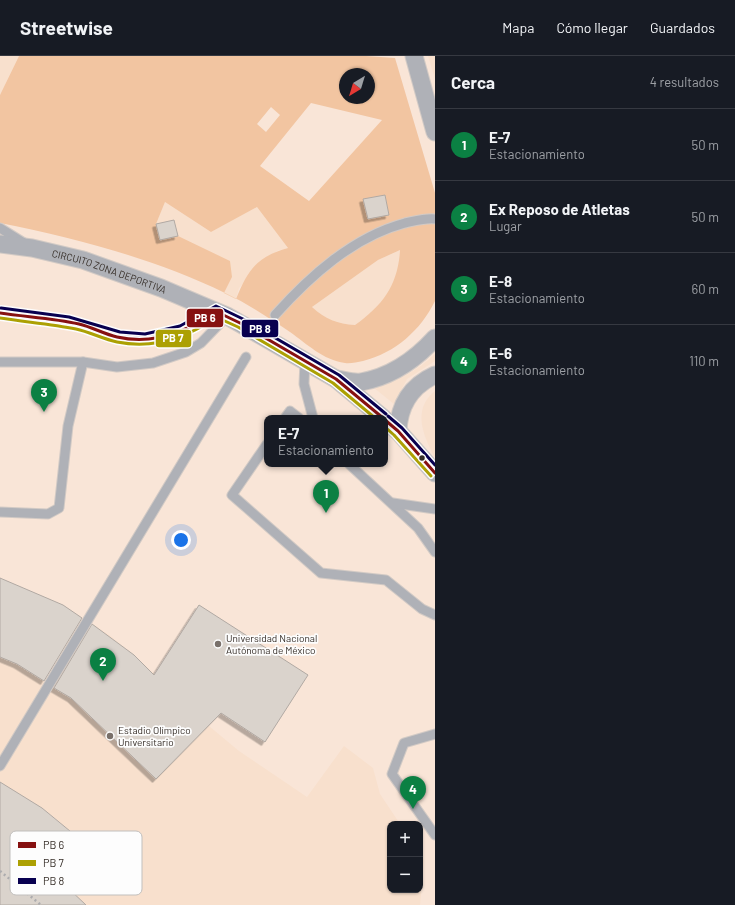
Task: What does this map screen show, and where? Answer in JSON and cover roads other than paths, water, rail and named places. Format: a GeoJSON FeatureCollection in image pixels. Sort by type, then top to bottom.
{"type":"FeatureCollection","features":[{"type":"Feature","properties":{"kind":"street"},"geometry":{"type":"LineString","coordinates":[[414,56],[435,132]]}},
{"type":"Feature","properties":{"kind":"street","name":"CIRCUITO ZONA DEPORTIVA"},"geometry":{"type":"LineString","coordinates":[[0,244],[32,248],[82,260],[160,288],[228,317],[336,379],[379,415]]}},
{"type":"Feature","properties":{"kind":"street"},"geometry":{"type":"LineString","coordinates":[[336,379],[360,382],[394,371],[424,351],[435,338]]}},
{"type":"Feature","properties":{"kind":"street"},"geometry":{"type":"LineString","coordinates":[[398,431],[399,419],[408,396],[416,386],[435,375]]}},
{"type":"Feature","properties":{"kind":"street"},"geometry":{"type":"LineString","coordinates":[[388,423],[398,431],[435,473]]}},
{"type":"Feature","properties":{"kind":"lane"},"geometry":{"type":"LineString","coordinates":[[275,315],[295,293],[313,277],[364,240],[393,226],[422,219],[435,219]]}},
{"type":"Feature","properties":{"kind":"lane"},"geometry":{"type":"LineString","coordinates":[[0,228],[32,248]]}},
{"type":"Feature","properties":{"kind":"lane"},"geometry":{"type":"LineString","coordinates":[[0,313],[79,324],[106,333],[134,339],[167,336],[182,332],[200,323],[228,317]]}},
{"type":"Feature","properties":{"kind":"lane"},"geometry":{"type":"LineString","coordinates":[[0,362],[83,362],[106,366],[135,366],[170,358],[201,343],[228,317]]}},
{"type":"Feature","properties":{"kind":"lane"},"geometry":{"type":"LineString","coordinates":[[0,766],[246,357]]}},
{"type":"Feature","properties":{"kind":"lane"},"geometry":{"type":"LineString","coordinates":[[305,361],[304,384],[312,415]]}},
{"type":"Feature","properties":{"kind":"lane"},"geometry":{"type":"LineString","coordinates":[[0,512],[48,514],[59,508],[68,426],[83,362]]}},
{"type":"Feature","properties":{"kind":"lane"},"geometry":{"type":"LineString","coordinates":[[287,415],[290,410],[295,415]]}},
{"type":"Feature","properties":{"kind":"lane"},"geometry":{"type":"LineString","coordinates":[[264,448],[232,495],[321,573],[386,580],[422,609],[435,615]]}},
{"type":"Feature","properties":{"kind":"lane"},"geometry":{"type":"LineString","coordinates":[[352,467],[418,528],[435,552]]}},
{"type":"Feature","properties":{"kind":"lane"},"geometry":{"type":"LineString","coordinates":[[392,504],[435,509]]}},
{"type":"Feature","properties":{"kind":"lane"},"geometry":{"type":"LineString","coordinates":[[435,734],[404,743],[392,774],[435,835]]}},
{"type":"Feature","properties":{"kind":"place","name":"E-8"},"geometry":{"type":"Point","coordinates":[44,412]}},
{"type":"Feature","properties":{"kind":"place","name":"E-7"},"geometry":{"type":"Point","coordinates":[326,513]}},
{"type":"Feature","properties":{"kind":"place","name":"Universidad Nacional Autónoma de México"},"geometry":{"type":"Point","coordinates":[218,644]}},
{"type":"Feature","properties":{"kind":"place","name":"Ex Reposo de Atletas"},"geometry":{"type":"Point","coordinates":[103,681]}},
{"type":"Feature","properties":{"kind":"place","name":"Estadio Olímpico Universitario"},"geometry":{"type":"Point","coordinates":[110,736]}},
{"type":"Feature","properties":{"kind":"place","name":"E-6"},"geometry":{"type":"Point","coordinates":[413,809]}}]}
